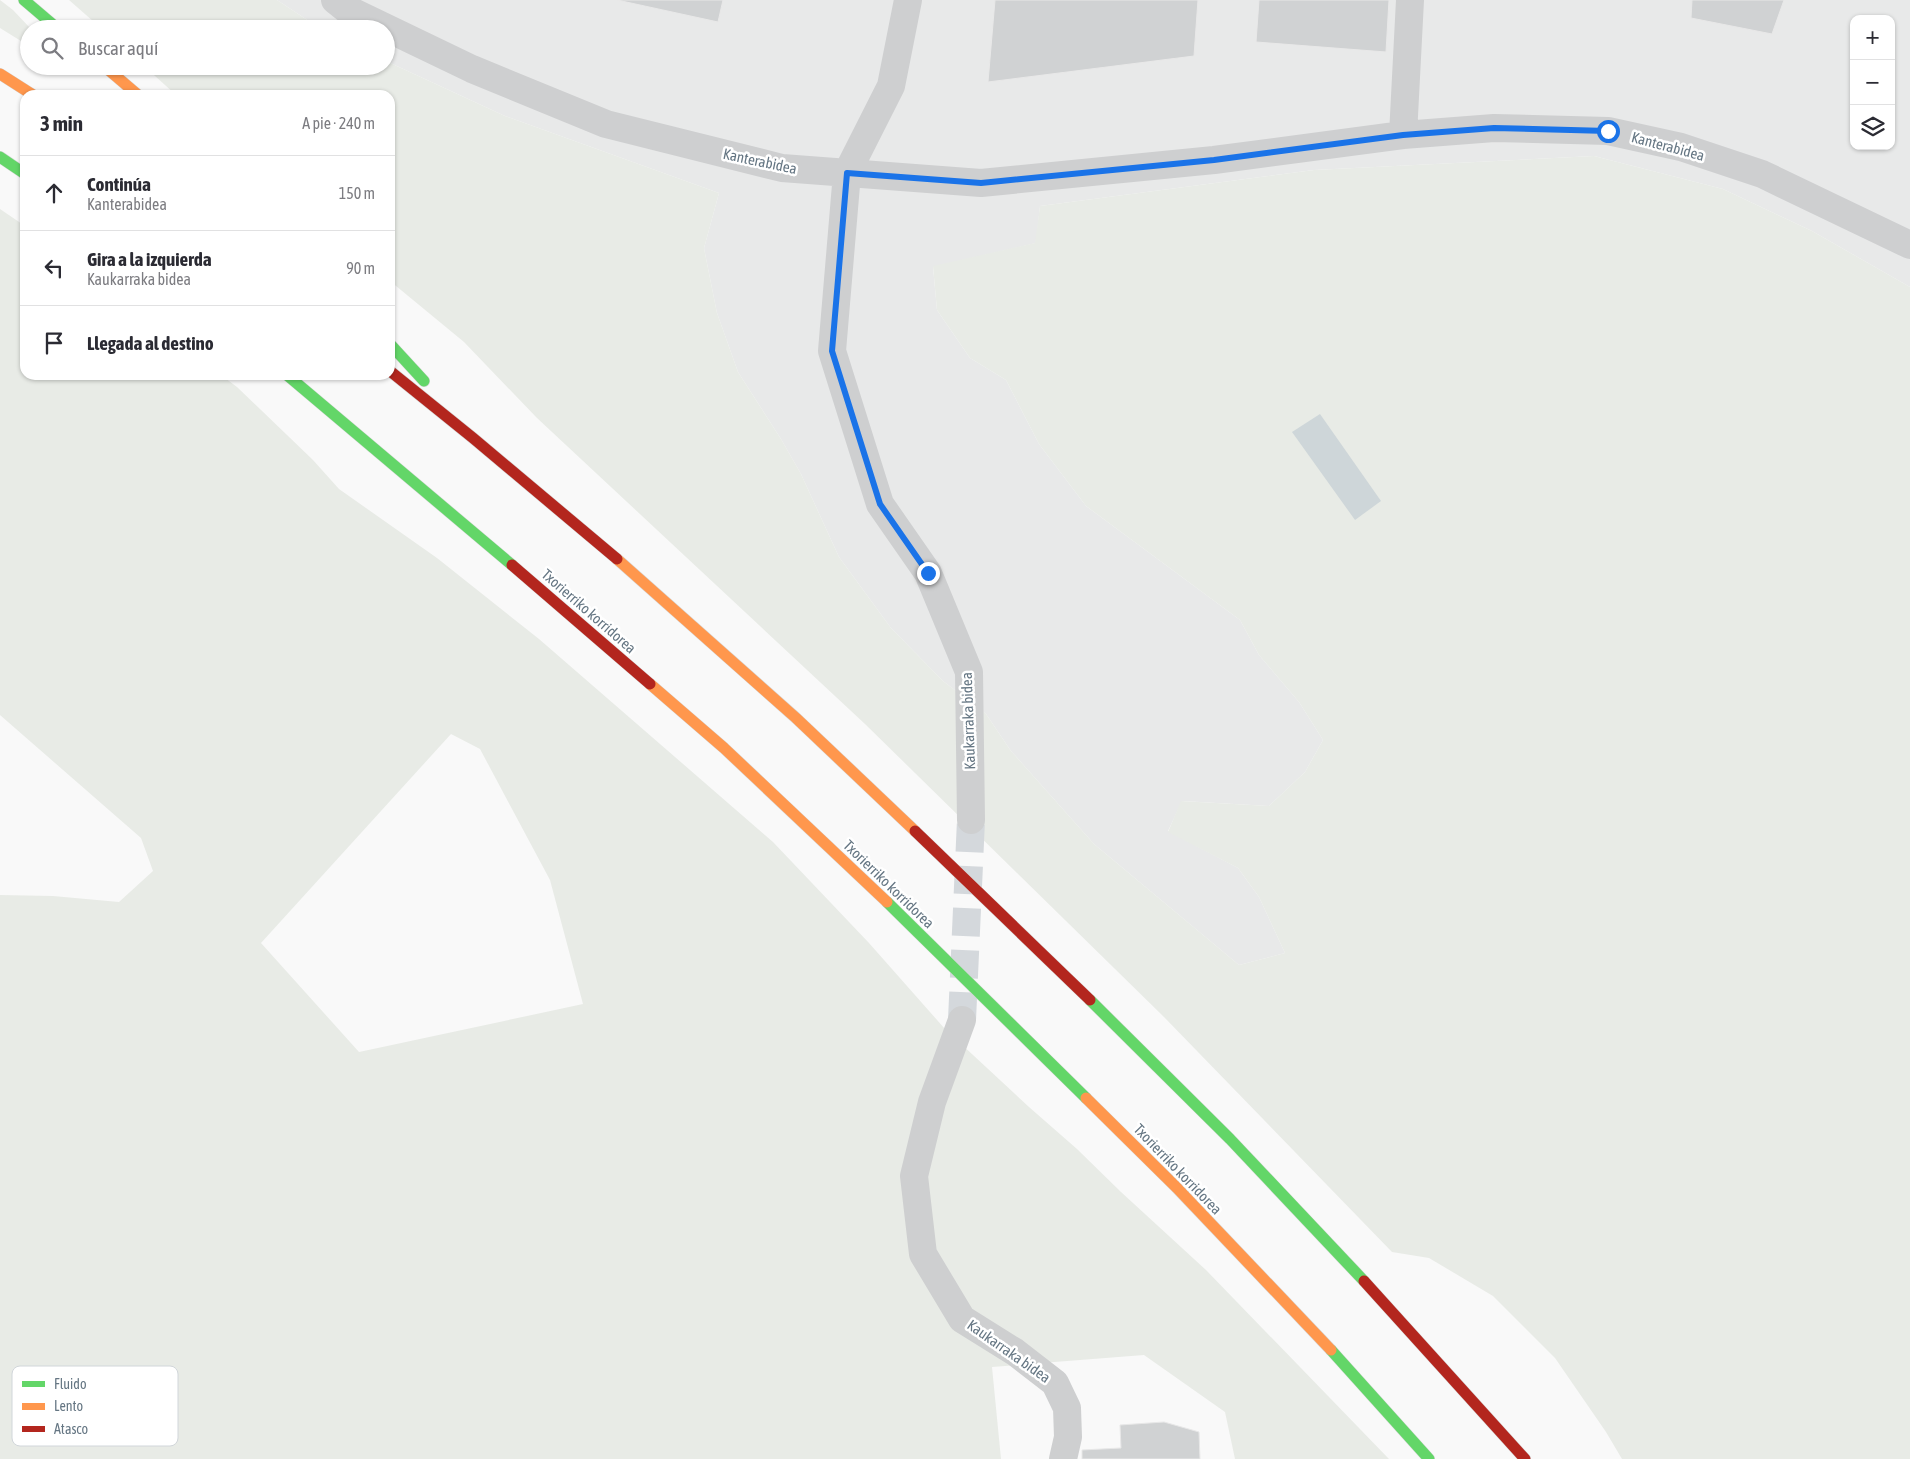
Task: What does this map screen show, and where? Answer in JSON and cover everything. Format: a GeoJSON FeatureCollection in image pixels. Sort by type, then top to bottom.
{"type":"FeatureCollection","features":[{"type":"Feature","properties":{"kind":"highway"},"geometry":{"type":"LineString","coordinates":[[24,0],[47,20]]}},
{"type":"Feature","properties":{"kind":"highway"},"geometry":{"type":"LineString","coordinates":[[0,74],[25,90]]}},
{"type":"Feature","properties":{"kind":"highway"},"geometry":{"type":"LineString","coordinates":[[115,75],[132,90]]}},
{"type":"Feature","properties":{"kind":"highway"},"geometry":{"type":"LineString","coordinates":[[0,157],[20,171]]}},
{"type":"Feature","properties":{"kind":"highway"},"geometry":{"type":"LineString","coordinates":[[395,350],[475,438]]}},
{"type":"Feature","properties":{"kind":"highway"},"geometry":{"type":"LineString","coordinates":[[395,375],[475,438],[772,696],[936,849],[1229,1138],[1406,1324],[1525,1459]]}},
{"type":"Feature","properties":{"kind":"highway","name":"Txorierriko korridorea"},"geometry":{"type":"LineString","coordinates":[[293,380],[436,499],[709,736],[886,901],[1177,1188],[1353,1373],[1429,1459]]}},
{"type":"Feature","properties":{"kind":"street","name":"Kanterabidea"},"geometry":{"type":"LineString","coordinates":[[335,0],[345,8],[370,20]]}},
{"type":"Feature","properties":{"kind":"street"},"geometry":{"type":"LineString","coordinates":[[847,173],[891,86],[908,0]]}},
{"type":"Feature","properties":{"kind":"street"},"geometry":{"type":"LineString","coordinates":[[1403,135],[1410,0]]}},
{"type":"Feature","properties":{"kind":"street","name":"Kanterabidea"},"geometry":{"type":"LineString","coordinates":[[395,32],[472,69],[606,124],[782,168],[981,183],[1214,160],[1403,135],[1494,128],[1608,131],[1681,147],[1762,174],[1910,245]]}},
{"type":"Feature","properties":{"kind":"street","name":"Kaukarraka bidea"},"geometry":{"type":"LineString","coordinates":[[847,173],[832,351],[880,504],[928,573],[969,672],[971,820]]}},
{"type":"Feature","properties":{"kind":"street","name":"Kaukarraka bidea"},"geometry":{"type":"LineString","coordinates":[[962,1020],[932,1102],[914,1176],[923,1254],[962,1319],[1015,1352],[1055,1383],[1067,1408],[1068,1437],[1063,1459]]}},
{"type":"Feature","properties":{"kind":"shaded area"},"geometry":{"type":"Polygon","coordinates":[[[0,0],[22,20],[20,20],[20,40],[0,28],[0,0]]]}},
{"type":"Feature","properties":{"kind":"shaded area"},"geometry":{"type":"Polygon","coordinates":[[[69,0],[277,0],[307,20],[92,20],[69,0]]]}},
{"type":"Feature","properties":{"kind":"shaded area"},"geometry":{"type":"Polygon","coordinates":[[[277,0],[1910,0],[1910,287],[1812,231],[1723,189],[1594,156],[1314,170],[1040,206],[1036,243],[933,267],[937,310],[970,358],[1006,380],[1039,444],[1086,506],[1240,620],[1259,655],[1299,702],[1323,740],[1305,772],[1269,806],[1182,801],[1168,831],[1238,868],[1259,897],[1285,953],[1239,965],[1094,844],[1011,751],[986,714],[943,681],[891,628],[839,557],[801,474],[738,372],[717,313],[704,248],[719,193],[505,116],[395,65],[395,20],[307,20],[277,0]]]}},
{"type":"Feature","properties":{"kind":"shaded area"},"geometry":{"type":"Polygon","coordinates":[[[395,65],[505,116],[719,193],[704,248],[717,313],[738,372],[801,474],[839,557],[891,628],[943,681],[986,714],[1011,751],[1094,844],[1239,965],[1285,953],[1259,897],[1238,868],[1168,832],[1181,801],[1269,806],[1305,772],[1323,740],[1299,702],[1259,655],[1240,620],[1086,506],[1039,444],[1006,380],[970,358],[937,310],[933,266],[1035,243],[1040,206],[1314,170],[1594,156],[1723,189],[1812,231],[1910,287],[1910,1459],[1622,1459],[1606,1432],[1555,1358],[1493,1296],[1429,1258],[1392,1252],[1164,1017],[865,724],[537,418],[464,342],[395,285],[395,90],[170,90],[154,75],[395,75],[395,65]]]}},
{"type":"Feature","properties":{"kind":"shaded area"},"geometry":{"type":"Polygon","coordinates":[[[0,209],[20,223],[20,380],[228,380],[237,387],[313,460],[339,489],[437,558],[539,639],[773,842],[869,943],[945,1029],[1206,1270],[1389,1459],[1235,1459],[1225,1412],[1144,1355],[992,1367],[1001,1459],[0,1459],[0,895],[53,896],[119,902],[153,871],[141,838],[0,715],[0,209]],[[451,734],[261,943],[359,1052],[583,1004],[550,880],[480,749],[451,734]]]}},
{"type":"Feature","properties":{"kind":"shaded area"},"geometry":{"type":"Polygon","coordinates":[[[1320,414],[1381,501],[1355,520],[1292,432],[1320,414]]]}},
{"type":"Feature","properties":{"kind":"building"},"geometry":{"type":"Polygon","coordinates":[[[617,0],[723,0],[718,22],[617,0]]]}},
{"type":"Feature","properties":{"kind":"building"},"geometry":{"type":"Polygon","coordinates":[[[995,0],[1198,0],[1194,56],[988,82],[995,0]]]}},
{"type":"Feature","properties":{"kind":"building"},"geometry":{"type":"Polygon","coordinates":[[[1259,0],[1389,0],[1386,52],[1256,42],[1259,0]]]}},
{"type":"Feature","properties":{"kind":"building"},"geometry":{"type":"Polygon","coordinates":[[[1692,0],[1784,0],[1772,34],[1691,18],[1692,0]]]}},
{"type":"Feature","properties":{"kind":"building"},"geometry":{"type":"Polygon","coordinates":[[[1164,1422],[1199,1432],[1200,1459],[1082,1459],[1082,1450],[1121,1448],[1120,1425],[1164,1422]]]}},
{"type":"Feature","properties":{"kind":"tunnel"},"geometry":{"type":"LineString","coordinates":[[962,1020],[971,820]]}},
{"type":"Feature","properties":{"kind":"traffic: fast"},"geometry":{"type":"LineString","coordinates":[[24,0],[47,20]]}},
{"type":"Feature","properties":{"kind":"traffic: fast"},"geometry":{"type":"LineString","coordinates":[[0,157],[20,171]]}},
{"type":"Feature","properties":{"kind":"traffic: fast"},"geometry":{"type":"LineString","coordinates":[[395,349],[424,381]]}},
{"type":"Feature","properties":{"kind":"traffic: fast"},"geometry":{"type":"LineString","coordinates":[[293,380],[512,565]]}},
{"type":"Feature","properties":{"kind":"traffic: fast"},"geometry":{"type":"LineString","coordinates":[[887,902],[1086,1098]]}},
{"type":"Feature","properties":{"kind":"traffic: fast"},"geometry":{"type":"LineString","coordinates":[[1090,1000],[1230,1139],[1364,1281]]}},
{"type":"Feature","properties":{"kind":"traffic: fast"},"geometry":{"type":"LineString","coordinates":[[1331,1350],[1429,1459]]}},
{"type":"Feature","properties":{"kind":"traffic: slow"},"geometry":{"type":"LineString","coordinates":[[0,74],[25,90]]}},
{"type":"Feature","properties":{"kind":"traffic: slow"},"geometry":{"type":"LineString","coordinates":[[115,75],[132,90]]}},
{"type":"Feature","properties":{"kind":"traffic: slow"},"geometry":{"type":"LineString","coordinates":[[617,559],[796,718],[915,831]]}},
{"type":"Feature","properties":{"kind":"traffic: slow"},"geometry":{"type":"LineString","coordinates":[[650,684],[724,748],[887,902]]}},
{"type":"Feature","properties":{"kind":"traffic: slow"},"geometry":{"type":"LineString","coordinates":[[1086,1098],[1177,1188],[1331,1350]]}},
{"type":"Feature","properties":{"kind":"traffic: jam"},"geometry":{"type":"LineString","coordinates":[[395,375],[617,559]]}},
{"type":"Feature","properties":{"kind":"traffic: jam"},"geometry":{"type":"LineString","coordinates":[[512,565],[650,684]]}},
{"type":"Feature","properties":{"kind":"traffic: jam"},"geometry":{"type":"LineString","coordinates":[[915,831],[1090,1000]]}},
{"type":"Feature","properties":{"kind":"traffic: jam"},"geometry":{"type":"LineString","coordinates":[[1364,1281],[1525,1459]]}},
{"type":"Feature","properties":{"kind":"route"},"geometry":{"type":"LineString","coordinates":[[928,573],[880,504],[832,351],[847,173],[981,183],[1214,160],[1403,135],[1494,128],[1608,131]]}}]}
